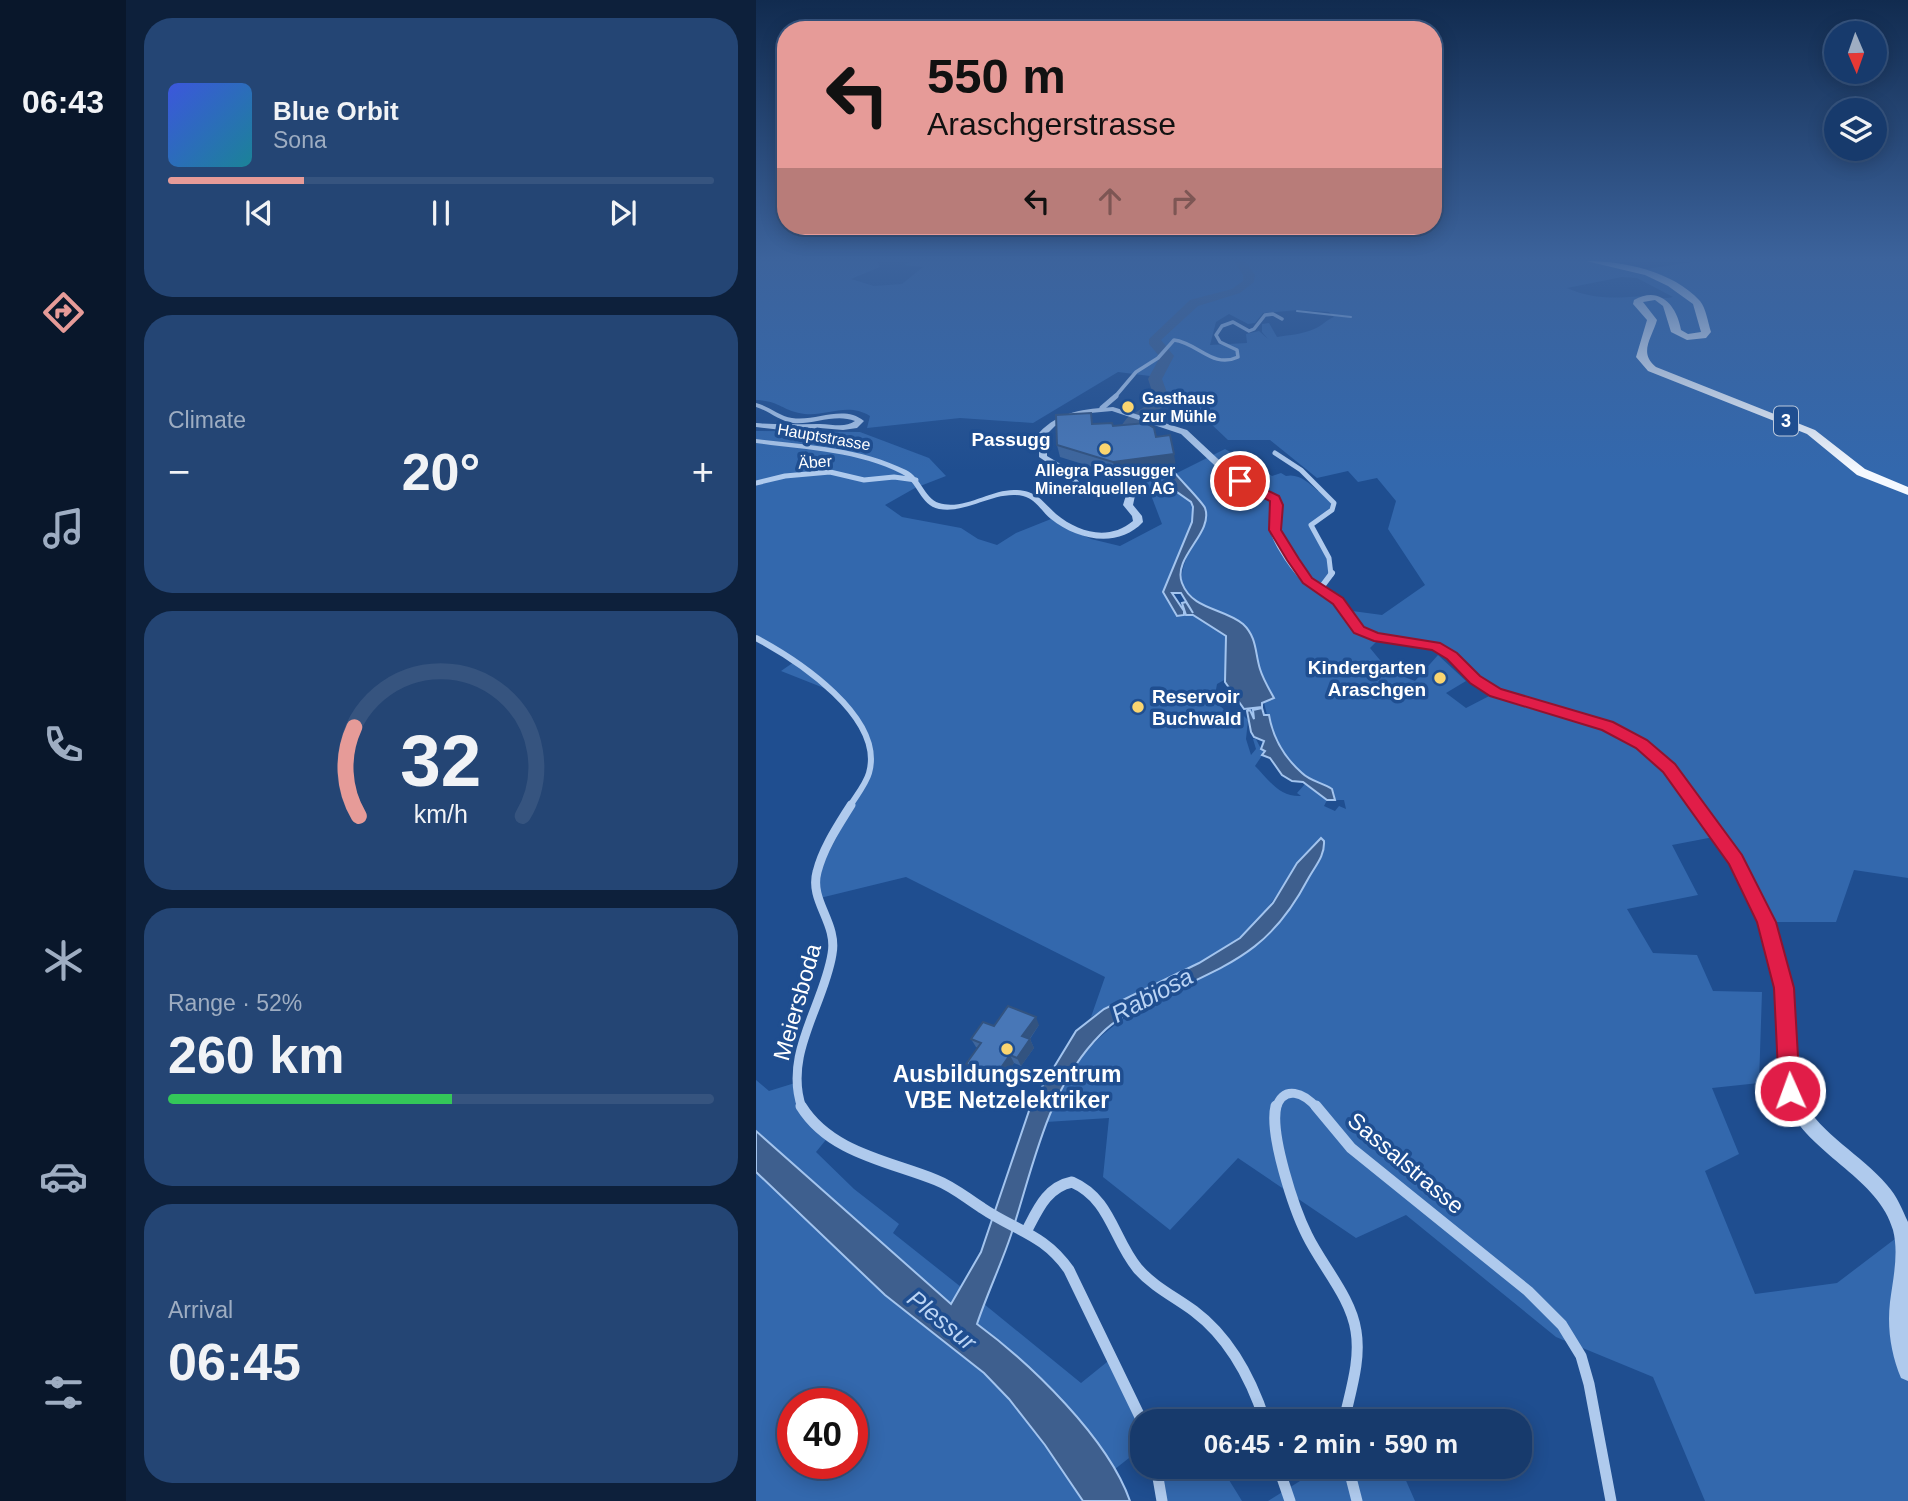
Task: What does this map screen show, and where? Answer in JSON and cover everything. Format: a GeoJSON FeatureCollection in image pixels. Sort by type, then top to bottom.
{"type":"FeatureCollection","features":[{"type":"Feature","properties":{"kind":"main road","name":"3"},"geometry":{"type":"LineString","coordinates":[[1647,331],[1640,347],[1640,355],[1653,370],[1811,432],[1861,472],[1908,491]]}},
{"type":"Feature","properties":{"kind":"main road","name":"3"},"geometry":{"type":"LineString","coordinates":[[1676,331],[1693,337],[1703,336],[1706,331]]}},
{"type":"Feature","properties":{"kind":"street"},"geometry":{"type":"LineString","coordinates":[[1102,408],[1123,390],[1136,372],[1175,340],[1182,340],[1213,360],[1238,357],[1237,350],[1220,342],[1216,335],[1219,331]]}},
{"type":"Feature","properties":{"kind":"street","name":"Hauptstrasse"},"geometry":{"type":"LineString","coordinates":[[756,405],[769,408],[780,418],[789,421],[848,416],[860,421],[856,425],[843,428],[782,428],[756,425]]}},
{"type":"Feature","properties":{"kind":"street"},"geometry":{"type":"LineString","coordinates":[[1102,408],[1150,420],[1186,434],[1229,474],[1272,496],[1277,505],[1274,526],[1277,535],[1304,576],[1338,601],[1352,623],[1363,632],[1375,637],[1435,646],[1452,656],[1481,684],[1502,696],[1588,719],[1620,732],[1656,755],[1681,784],[1744,873],[1772,938],[1784,988],[1788,1083],[1795,1105],[1814,1129],[1869,1177],[1887,1198],[1898,1219],[1905,1241],[1906,1263],[1899,1337],[1908,1371]]}},
{"type":"Feature","properties":{"kind":"street","name":"Hauptstrasse"},"geometry":{"type":"LineString","coordinates":[[756,441],[856,456],[906,472],[916,480],[929,502],[945,507],[1009,493],[1027,494],[1035,497],[1062,522],[1097,537],[1120,534],[1138,522],[1137,516],[1128,505],[1131,489],[1123,486],[1076,484],[1066,471],[1047,461],[1041,454],[1044,433],[1052,424],[1077,412],[1102,408]]}},
{"type":"Feature","properties":{"kind":"street"},"geometry":{"type":"LineString","coordinates":[[1275,453],[1301,470],[1334,504],[1331,512],[1311,526],[1328,554],[1333,569],[1329,581],[1320,589]]}},
{"type":"Feature","properties":{"kind":"street","name":"Äber"},"geometry":{"type":"LineString","coordinates":[[756,483],[785,476],[830,472],[864,480],[896,477],[916,480]]}},
{"type":"Feature","properties":{"kind":"street","name":"Meiersboda"},"geometry":{"type":"LineString","coordinates":[[756,638],[785,654],[830,690],[849,709],[868,740],[871,751],[869,773],[820,863],[816,878],[816,889],[832,923],[835,939],[830,965],[797,1068],[796,1090],[802,1110],[811,1123],[830,1136],[900,1170],[926,1177],[964,1194],[985,1210],[1024,1228]]}},
{"type":"Feature","properties":{"kind":"street","name":"Sassalstrasse"},"geometry":{"type":"LineString","coordinates":[[1347,1409],[1356,1367],[1356,1330],[1346,1304],[1306,1234],[1272,1128],[1273,1112],[1278,1101],[1290,1093],[1300,1093],[1308,1097],[1351,1148],[1528,1291],[1562,1325],[1575,1345],[1587,1376],[1611,1501]]}},
{"type":"Feature","properties":{"kind":"street"},"geometry":{"type":"LineString","coordinates":[[1136,1409],[1065,1262],[1047,1242],[1024,1228],[1057,1186],[1072,1182],[1090,1192],[1114,1224],[1125,1250],[1140,1271],[1206,1321],[1234,1352],[1249,1377],[1261,1409]]}},
{"type":"Feature","properties":{"kind":"street"},"geometry":{"type":"LineString","coordinates":[[1158,1479],[1162,1501]]}},
{"type":"Feature","properties":{"kind":"street"},"geometry":{"type":"LineString","coordinates":[[1282,1479],[1290,1501]]}},
{"type":"Feature","properties":{"kind":"street"},"geometry":{"type":"LineString","coordinates":[[1351,1479],[1357,1501]]}},
{"type":"Feature","properties":{"kind":"shaded area"},"geometry":{"type":"Polygon","coordinates":[[[756,331],[1214,331],[1210,345],[1247,343],[1246,334],[1259,331],[1268,339],[1262,331],[1274,331],[1277,337],[1310,331],[1908,331],[1908,878],[1854,870],[1836,922],[1766,922],[1719,836],[1672,845],[1698,895],[1627,909],[1653,953],[1697,955],[1713,991],[1762,992],[1759,1083],[1712,1088],[1739,1154],[1705,1171],[1755,1294],[1837,1283],[1908,1229],[1908,1501],[1705,1501],[1653,1377],[1556,1337],[1406,1215],[1356,1238],[1238,1158],[1170,1230],[1103,1177],[1109,1118],[1046,1122],[1074,1068],[1105,1033],[1144,1006],[1244,955],[1269,935],[1323,854],[1324,845],[1315,843],[1253,925],[1225,949],[1188,971],[1091,1017],[1105,977],[906,877],[820,898],[816,878],[869,773],[871,751],[849,709],[829,690],[781,671],[794,662],[756,638],[756,431],[860,432],[929,458],[946,476],[915,488],[885,505],[902,517],[961,528],[978,539],[997,545],[1016,533],[1051,519],[1091,539],[1120,546],[1162,524],[1146,482],[1168,476],[1171,490],[1191,501],[1194,507],[1190,527],[1170,581],[1164,587],[1164,594],[1177,615],[1193,615],[1226,636],[1226,679],[1217,684],[1214,701],[1227,712],[1242,714],[1248,720],[1246,739],[1251,755],[1256,749],[1253,739],[1256,739],[1265,751],[1255,766],[1275,787],[1286,794],[1301,796],[1297,793],[1305,784],[1327,800],[1324,806],[1335,811],[1339,806],[1346,809],[1344,800],[1335,800],[1334,792],[1301,773],[1287,758],[1277,740],[1264,702],[1274,698],[1261,673],[1254,642],[1247,628],[1239,621],[1194,600],[1185,591],[1183,568],[1206,519],[1199,500],[1175,474],[1225,449],[1272,476],[1281,473],[1295,476],[1304,479],[1318,491],[1322,490],[1334,506],[1312,523],[1333,569],[1320,589],[1345,610],[1382,615],[1425,585],[1388,529],[1396,501],[1377,478],[1358,482],[1348,471],[1317,478],[1270,440],[1228,440],[1209,422],[1175,418],[1189,405],[1159,398],[1150,376],[1118,372],[1033,423],[960,418],[867,428],[870,416],[861,412],[843,410],[808,414],[756,400],[756,331]],[[1380,638],[1370,648],[1389,671],[1415,681],[1438,655],[1466,681],[1446,693],[1466,708],[1495,693],[1441,649],[1380,638]]]}},
{"type":"Feature","properties":{"kind":"shaded area"},"geometry":{"type":"Polygon","coordinates":[[[756,1080],[769,1091],[795,1083],[797,1097],[829,1136],[816,1152],[854,1189],[899,1224],[893,1233],[961,1287],[951,1305],[756,1130],[756,1080]]]}},
{"type":"Feature","properties":{"kind":"shaded area"},"geometry":{"type":"Polygon","coordinates":[[[756,1172],[885,1295],[984,1373],[1009,1399],[1045,1445],[1083,1501],[756,1501],[756,1172]]]}},
{"type":"Feature","properties":{"kind":"shaded area"},"geometry":{"type":"Polygon","coordinates":[[[984,1304],[1081,1383],[1112,1358],[1136,1409],[1130,1409],[1130,1457],[1115,1469],[1103,1451],[977,1324],[984,1304]]]}},
{"type":"Feature","properties":{"kind":"shaded area"},"geometry":{"type":"Polygon","coordinates":[[[1158,1479],[1228,1479],[1242,1501],[1162,1501],[1158,1479]]]}},
{"type":"Feature","properties":{"kind":"shaded area"},"geometry":{"type":"Polygon","coordinates":[[[1303,1479],[1405,1479],[1415,1501],[1268,1501],[1303,1479]]]}},
{"type":"Feature","properties":{"kind":"water"},"geometry":{"type":"Polygon","coordinates":[[[1170,467],[1203,505],[1206,517],[1204,527],[1183,564],[1180,573],[1182,583],[1193,599],[1235,619],[1248,629],[1261,673],[1274,698],[1262,703],[1262,707],[1244,709],[1225,682],[1226,636],[1193,615],[1186,615],[1182,603],[1186,602],[1193,613],[1181,593],[1172,593],[1184,611],[1184,615],[1177,616],[1163,592],[1192,522],[1193,507],[1191,502],[1167,485],[1169,477],[1159,468],[1170,467]]]}},
{"type":"Feature","properties":{"kind":"water"},"geometry":{"type":"Polygon","coordinates":[[[1262,708],[1264,715],[1269,715],[1277,740],[1290,761],[1305,776],[1332,789],[1335,800],[1327,800],[1303,782],[1292,781],[1282,775],[1270,758],[1262,755],[1265,751],[1261,749],[1264,741],[1254,737],[1251,732],[1247,711],[1250,710],[1254,719],[1253,710],[1262,708]]]}},
{"type":"Feature","properties":{"kind":"water","name":"Plessur"},"geometry":{"type":"Polygon","coordinates":[[[1321,838],[1324,846],[1319,861],[1278,924],[1246,953],[1136,1009],[1107,1028],[1067,1078],[1044,1128],[1011,1235],[977,1324],[1020,1359],[1065,1403],[1104,1452],[1130,1501],[1083,1501],[1045,1445],[1009,1399],[984,1373],[885,1295],[756,1172],[756,1131],[951,1304],[981,1252],[1031,1105],[1076,1031],[1104,1009],[1199,963],[1240,938],[1273,903],[1297,863],[1321,838]]]}},
{"type":"Feature","properties":{"kind":"building","name":"Allegra Passugger Mineralquellen AG"},"geometry":{"type":"Polygon","coordinates":[[[1091,413],[1092,424],[1112,423],[1113,426],[1146,423],[1154,428],[1156,437],[1170,435],[1174,454],[1113,462],[1057,445],[1056,415],[1091,413]]]}},
{"type":"Feature","properties":{"kind":"building","name":"Ausbildungszentrum VBE Netzelektriker"},"geometry":{"type":"Polygon","coordinates":[[[1008,1006],[1036,1017],[1022,1036],[1030,1039],[1017,1058],[1010,1055],[995,1076],[966,1064],[981,1043],[971,1039],[983,1022],[994,1026],[1008,1006]]]}},
{"type":"Feature","properties":{"kind":"waterway","name":"Rabiosa"},"geometry":{"type":"LineString","coordinates":[[1127,437],[1125,430],[1132,421],[1163,401],[1155,379],[1167,356],[1155,344],[1155,339],[1164,331]]}},
{"type":"Feature","properties":{"kind":"place","name":"Gasthaus zur Mühle"},"geometry":{"type":"Point","coordinates":[1128,407]}},
{"type":"Feature","properties":{"kind":"place","name":"Allegra Passugger Mineralquellen AG"},"geometry":{"type":"Point","coordinates":[1105,449]}},
{"type":"Feature","properties":{"kind":"place","name":"Kindergarten Araschgen"},"geometry":{"type":"Point","coordinates":[1440,678]}},
{"type":"Feature","properties":{"kind":"place","name":"Reservoir Buchwald"},"geometry":{"type":"Point","coordinates":[1138,707]}},
{"type":"Feature","properties":{"kind":"place","name":"Ausbildungszentrum VBE Netzelektriker"},"geometry":{"type":"Point","coordinates":[1007,1049]}},
{"type":"Feature","properties":{"kind":"district","name":"Passugg"},"geometry":{"type":"Point","coordinates":[1011,439]}},
{"type":"Feature","properties":{"kind":"route"},"geometry":{"type":"LineString","coordinates":[[1240,481],[1275,499],[1275,530],[1293,560],[1308,580],[1338,601],[1359,630],[1374,637],[1435,646],[1452,656],[1481,684],[1502,696],[1607,726],[1641,744],[1669,768],[1736,860],[1766,922],[1784,988],[1790,1091]]}}]}
